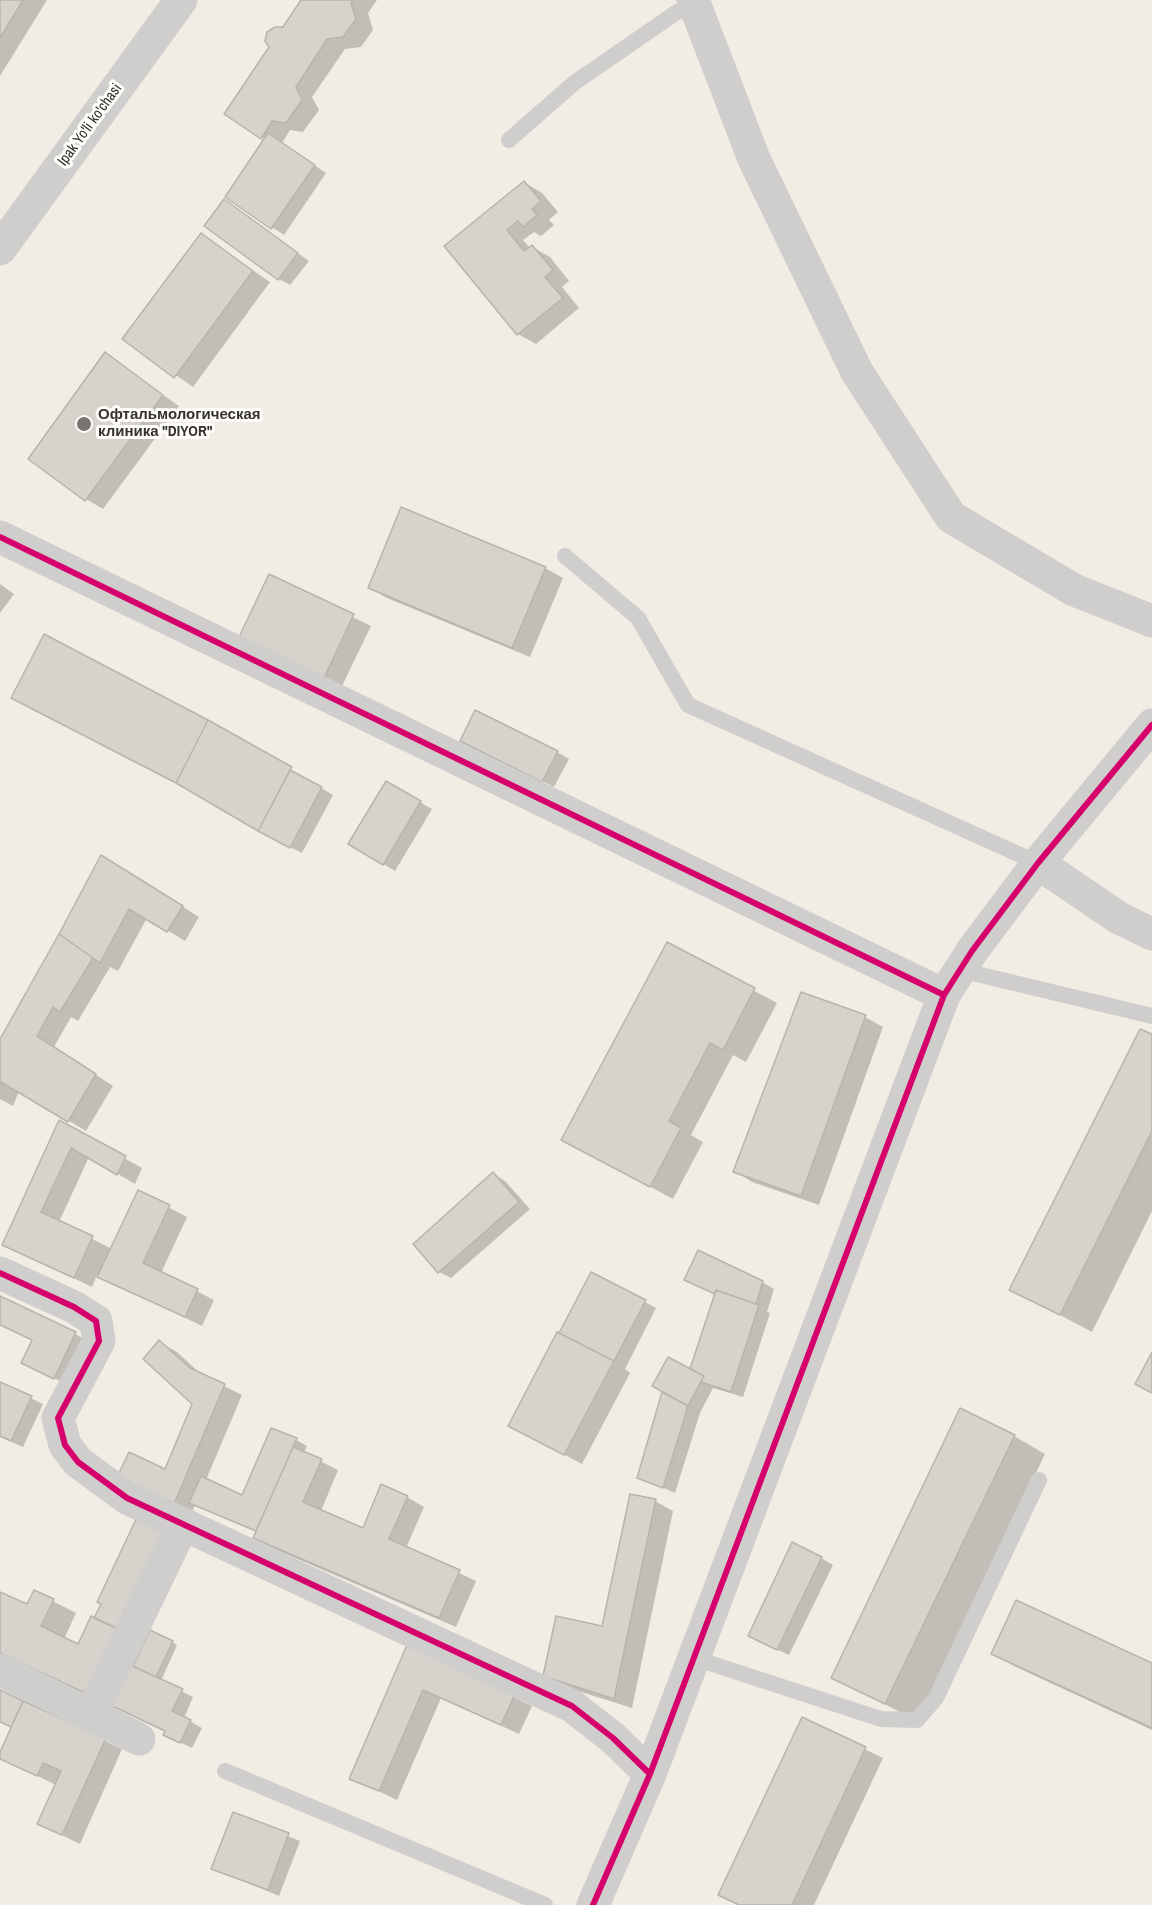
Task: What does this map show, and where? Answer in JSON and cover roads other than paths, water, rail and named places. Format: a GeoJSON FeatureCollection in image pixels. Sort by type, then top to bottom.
{"type":"FeatureCollection","features":[{"type":"Feature","properties":{"kind":"street","name":"Ipak Yo'li ko'chasi"},"geometry":{"type":"LineString","coordinates":[[0,249],[181,0]]}},
{"type":"Feature","properties":{"kind":"street"},"geometry":{"type":"LineString","coordinates":[[694,3],[754,159],[857,372],[951,517],[1074,590],[1152,621]]}},
{"type":"Feature","properties":{"kind":"street"},"geometry":{"type":"LineString","coordinates":[[0,537],[952,983]]}},
{"type":"Feature","properties":{"kind":"street"},"geometry":{"type":"LineString","coordinates":[[593,1905],[650,1774],[952,983],[1038,863],[1152,725]]}},
{"type":"Feature","properties":{"kind":"street"},"geometry":{"type":"LineString","coordinates":[[1038,863],[1119,918],[1152,934]]}},
{"type":"Feature","properties":{"kind":"street"},"geometry":{"type":"LineString","coordinates":[[0,1274],[74,1307],[96,1321],[99,1341],[58,1418],[65,1445],[78,1462],[127,1498],[572,1706],[613,1738],[650,1774]]}},
{"type":"Feature","properties":{"kind":"street"},"geometry":{"type":"LineString","coordinates":[[91,1714],[183,1524]]}},
{"type":"Feature","properties":{"kind":"street"},"geometry":{"type":"LineString","coordinates":[[0,1671],[139,1739]]}},
{"type":"Feature","properties":{"kind":"lane"},"geometry":{"type":"LineString","coordinates":[[509,140],[574,83],[677,12],[694,3]]}},
{"type":"Feature","properties":{"kind":"lane"},"geometry":{"type":"LineString","coordinates":[[565,556],[638,618],[688,705],[1038,863]]}},
{"type":"Feature","properties":{"kind":"lane"},"geometry":{"type":"LineString","coordinates":[[952,983],[1152,1016]]}},
{"type":"Feature","properties":{"kind":"lane"},"geometry":{"type":"LineString","coordinates":[[694,1658],[881,1719],[917,1720],[936,1698],[1039,1480]]}},
{"type":"Feature","properties":{"kind":"lane"},"geometry":{"type":"LineString","coordinates":[[225,1771],[545,1905]]}},
{"type":"Feature","properties":{"kind":"place","name":"Офтальмологическая клиника \"DIYOR\""},"geometry":{"type":"Point","coordinates":[84,424]}}]}
